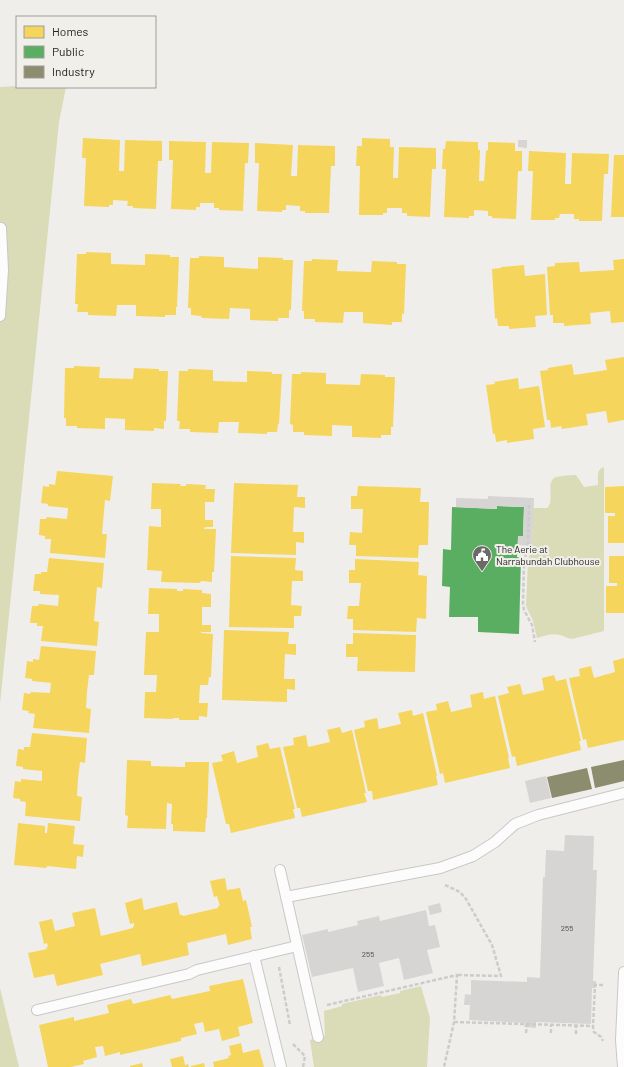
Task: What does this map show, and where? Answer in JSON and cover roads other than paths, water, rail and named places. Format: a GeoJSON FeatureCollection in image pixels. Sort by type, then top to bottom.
{"type":"FeatureCollection","features":[{"type":"Feature","properties":{"kind":"lane"},"geometry":{"type":"LineString","coordinates":[[0,228],[2,228],[3,270],[0,316]]}},
{"type":"Feature","properties":{"kind":"lane"},"geometry":{"type":"LineString","coordinates":[[286,897],[440,868],[473,856],[495,842],[515,824],[538,815],[624,793]]}},
{"type":"Feature","properties":{"kind":"lane"},"geometry":{"type":"LineString","coordinates":[[280,870],[318,1037]]}},
{"type":"Feature","properties":{"kind":"lane"},"geometry":{"type":"LineString","coordinates":[[37,1010],[189,974],[197,970],[297,946]]}},
{"type":"Feature","properties":{"kind":"lane"},"geometry":{"type":"LineString","coordinates":[[254,956],[281,1067]]}},
{"type":"Feature","properties":{"kind":"lane"},"geometry":{"type":"LineString","coordinates":[[623,1067],[621,1040],[624,972]]}},
{"type":"Feature","properties":{"kind":"place","name":"The Aerie at Narrabundah Clubhouse"},"geometry":{"type":"Point","coordinates":[482,572]}}]}
